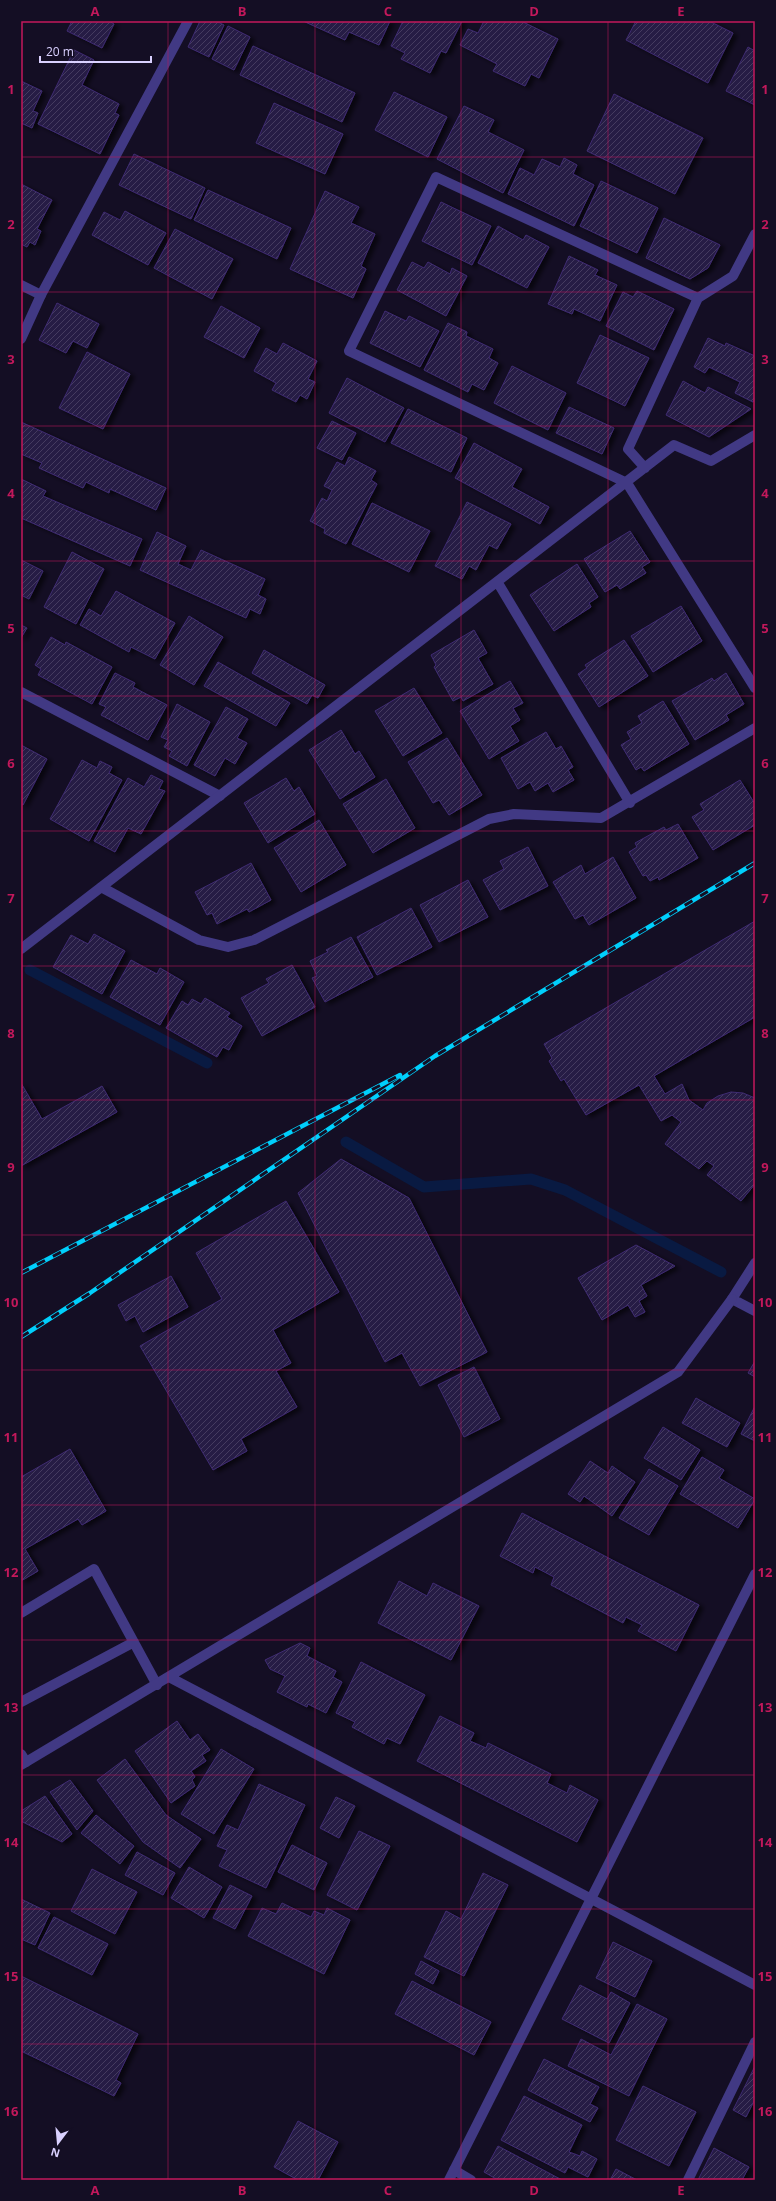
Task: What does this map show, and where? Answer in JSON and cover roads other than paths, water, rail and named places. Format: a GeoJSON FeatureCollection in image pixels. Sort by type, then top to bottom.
{"type":"FeatureCollection","features":[{"type":"Feature","properties":{"kind":"street"},"geometry":{"type":"LineString","coordinates":[[21,339],[41,295],[188,21]]}},
{"type":"Feature","properties":{"kind":"street"},"geometry":{"type":"LineString","coordinates":[[698,298],[436,177],[348,351],[627,483],[755,688]]}},
{"type":"Feature","properties":{"kind":"street"},"geometry":{"type":"LineString","coordinates":[[645,468],[628,449],[698,298],[732,276],[755,234]]}},
{"type":"Feature","properties":{"kind":"street"},"geometry":{"type":"LineString","coordinates":[[21,285],[41,295]]}},
{"type":"Feature","properties":{"kind":"street"},"geometry":{"type":"LineString","coordinates":[[21,949],[498,583],[674,445],[711,461],[755,435]]}},
{"type":"Feature","properties":{"kind":"street"},"geometry":{"type":"LineString","coordinates":[[498,583],[630,803]]}},
{"type":"Feature","properties":{"kind":"street"},"geometry":{"type":"LineString","coordinates":[[21,692],[220,796]]}},
{"type":"Feature","properties":{"kind":"street"},"geometry":{"type":"LineString","coordinates":[[101,887],[199,940],[228,947],[254,940],[489,819],[514,814],[601,818],[630,803],[755,728]]}},
{"type":"Feature","properties":{"kind":"street"},"geometry":{"type":"LineString","coordinates":[[23,1760],[157,1685],[678,1372],[732,1299],[755,1263]]}},
{"type":"Feature","properties":{"kind":"street"},"geometry":{"type":"LineString","coordinates":[[732,1299],[755,1311]]}},
{"type":"Feature","properties":{"kind":"street"},"geometry":{"type":"LineString","coordinates":[[21,1612],[94,1569],[157,1685]]}},
{"type":"Feature","properties":{"kind":"street"},"geometry":{"type":"LineString","coordinates":[[449,2180],[755,1574]]}},
{"type":"Feature","properties":{"kind":"street"},"geometry":{"type":"LineString","coordinates":[[21,1702],[134,1642]]}},
{"type":"Feature","properties":{"kind":"street"},"geometry":{"type":"LineString","coordinates":[[169,1677],[755,1985]]}},
{"type":"Feature","properties":{"kind":"street"},"geometry":{"type":"LineString","coordinates":[[688,2180],[755,2042]]}},
{"type":"Feature","properties":{"kind":"street"},"geometry":{"type":"LineString","coordinates":[[454,2170],[472,2180]]}},
{"type":"Feature","properties":{"kind":"waterway"},"geometry":{"type":"LineString","coordinates":[[30,970],[207,1063]]}},
{"type":"Feature","properties":{"kind":"waterway"},"geometry":{"type":"LineString","coordinates":[[346,1142],[424,1187],[531,1179],[565,1190],[721,1272]]}},
{"type":"Feature","properties":{"kind":"railway"},"geometry":{"type":"LineString","coordinates":[[21,1337],[90,1293],[435,1056],[755,863]]}},
{"type":"Feature","properties":{"kind":"railway"},"geometry":{"type":"LineString","coordinates":[[21,1273],[400,1075]]}}]}
